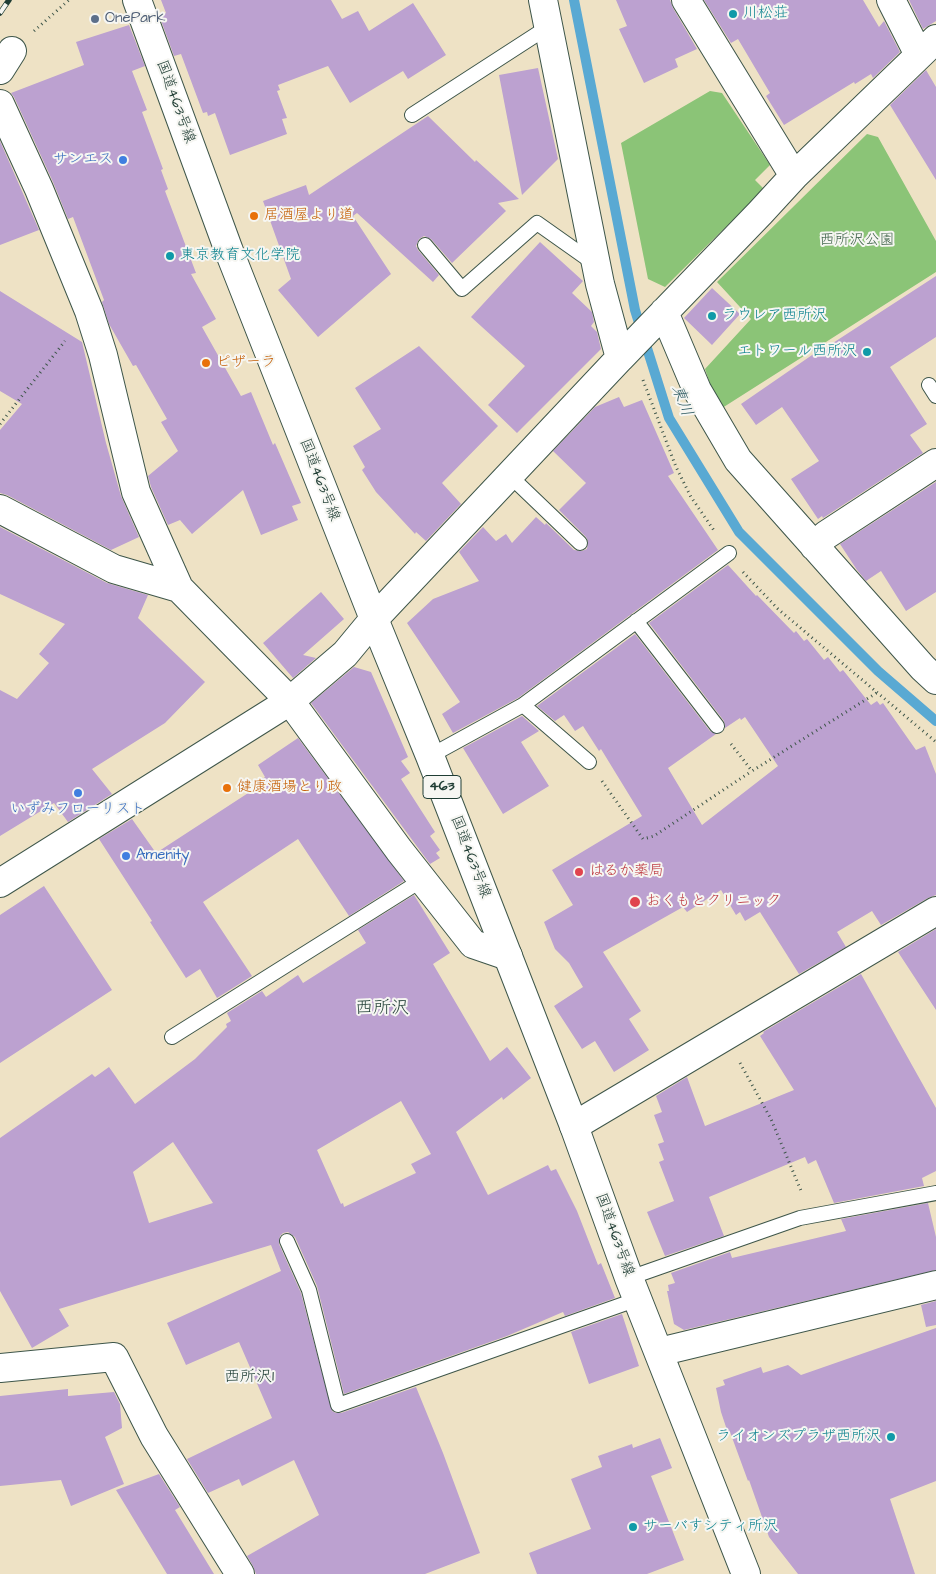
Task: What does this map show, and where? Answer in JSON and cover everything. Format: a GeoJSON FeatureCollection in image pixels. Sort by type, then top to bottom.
{"type":"FeatureCollection","features":[{"type":"Feature","properties":{"kind":"main road","name":"国道463号線"},"geometry":{"type":"LineString","coordinates":[[137,0],[233,260],[430,756],[574,1126],[633,1288],[746,1574]]}},
{"type":"Feature","properties":{"kind":"main road"},"geometry":{"type":"LineString","coordinates":[[543,0],[596,264],[626,352]]}},
{"type":"Feature","properties":{"kind":"main road"},"geometry":{"type":"LineString","coordinates":[[686,0],[794,176]]}},
{"type":"Feature","properties":{"kind":"main road"},"geometry":{"type":"LineString","coordinates":[[0,883],[290,701],[345,654],[374,619],[509,475],[760,214],[794,176],[927,47],[891,0]]}},
{"type":"Feature","properties":{"kind":"main road"},"geometry":{"type":"LineString","coordinates":[[0,104],[39,189],[89,311],[103,355],[136,492],[179,588],[290,701],[399,850],[473,944],[508,956]]}},
{"type":"Feature","properties":{"kind":"main road"},"geometry":{"type":"LineString","coordinates":[[658,318],[738,460],[814,546],[932,670]]}},
{"type":"Feature","properties":{"kind":"main road"},"geometry":{"type":"LineString","coordinates":[[814,546],[826,535],[936,463]]}},
{"type":"Feature","properties":{"kind":"main road"},"geometry":{"type":"LineString","coordinates":[[0,509],[114,569],[179,588]]}},
{"type":"Feature","properties":{"kind":"main road"},"geometry":{"type":"LineString","coordinates":[[574,1126],[936,911]]}},
{"type":"Feature","properties":{"kind":"main road"},"geometry":{"type":"LineString","coordinates":[[659,1352],[936,1285]]}},
{"type":"Feature","properties":{"kind":"main road"},"geometry":{"type":"LineString","coordinates":[[0,1368],[114,1357],[154,1436],[240,1574]]}},
{"type":"Feature","properties":{"kind":"lane"},"geometry":{"type":"LineString","coordinates":[[412,115],[548,27]]}},
{"type":"Feature","properties":{"kind":"lane"},"geometry":{"type":"LineString","coordinates":[[425,246],[462,288],[537,223],[596,264]]}},
{"type":"Feature","properties":{"kind":"lane"},"geometry":{"type":"LineString","coordinates":[[509,475],[580,543]]}},
{"type":"Feature","properties":{"kind":"lane"},"geometry":{"type":"LineString","coordinates":[[430,756],[523,705],[729,553]]}},
{"type":"Feature","properties":{"kind":"lane"},"geometry":{"type":"LineString","coordinates":[[636,621],[717,726]]}},
{"type":"Feature","properties":{"kind":"lane"},"geometry":{"type":"LineString","coordinates":[[523,705],[589,762]]}},
{"type":"Feature","properties":{"kind":"lane"},"geometry":{"type":"LineString","coordinates":[[172,1038],[422,880]]}},
{"type":"Feature","properties":{"kind":"lane"},"geometry":{"type":"LineString","coordinates":[[287,1241],[309,1290],[338,1405],[811,1215],[936,1193]]}},
{"type":"Feature","properties":{"kind":"path"},"geometry":{"type":"LineString","coordinates":[[6,60],[69,0]]}},
{"type":"Feature","properties":{"kind":"path"},"geometry":{"type":"LineString","coordinates":[[0,424],[89,311]]}},
{"type":"Feature","properties":{"kind":"path"},"geometry":{"type":"LineString","coordinates":[[626,352],[634,358],[676,467],[691,497],[742,571],[778,609],[936,742]]}},
{"type":"Feature","properties":{"kind":"path"},"geometry":{"type":"LineString","coordinates":[[589,762],[643,839],[654,836],[752,771],[878,692]]}},
{"type":"Feature","properties":{"kind":"path"},"geometry":{"type":"LineString","coordinates":[[717,726],[752,771]]}},
{"type":"Feature","properties":{"kind":"path"},"geometry":{"type":"LineString","coordinates":[[725,1037],[771,1118],[811,1215]]}},
{"type":"Feature","properties":{"kind":"green space"},"geometry":{"type":"Polygon","coordinates":[[[710,91],[722,93],[770,165],[755,180],[764,189],[665,287],[648,279],[621,143],[710,91]]]}},
{"type":"Feature","properties":{"kind":"green space","name":"西所沢公園"},"geometry":{"type":"Polygon","coordinates":[[[867,134],[878,137],[936,241],[936,272],[719,410],[705,369],[751,319],[717,282],[867,134]]]}},
{"type":"Feature","properties":{"kind":"building"},"geometry":{"type":"Polygon","coordinates":[[[161,0],[331,0],[342,19],[358,11],[369,31],[413,3],[446,55],[408,79],[403,71],[350,103],[328,66],[278,85],[280,90],[277,91],[287,118],[282,119],[287,134],[230,155],[215,113],[208,116],[207,112],[203,113],[181,54],[174,56],[159,15],[166,13],[161,0]]]}},
{"type":"Feature","properties":{"kind":"building"},"geometry":{"type":"Polygon","coordinates":[[[616,0],[670,0],[697,49],[675,59],[678,67],[644,83],[619,29],[627,26],[616,0]]]}},
{"type":"Feature","properties":{"kind":"building"},"geometry":{"type":"Polygon","coordinates":[[[704,0],[863,0],[879,27],[884,21],[900,52],[873,78],[871,74],[855,84],[854,82],[784,125],[766,96],[770,93],[738,39],[731,43],[704,0]]]}},
{"type":"Feature","properties":{"kind":"building"},"geometry":{"type":"Polygon","coordinates":[[[909,0],[936,0],[936,21],[923,29],[909,0]]]}},
{"type":"Feature","properties":{"kind":"building"},"geometry":{"type":"Polygon","coordinates":[[[129,25],[145,66],[132,71],[147,110],[142,112],[163,169],[161,170],[168,189],[165,191],[196,273],[191,274],[216,319],[202,327],[241,396],[251,392],[273,445],[275,443],[301,503],[292,506],[298,520],[261,535],[243,490],[192,534],[180,520],[168,525],[148,476],[178,451],[161,422],[167,419],[136,365],[133,366],[109,324],[102,302],[104,300],[73,217],[68,219],[53,182],[11,93],[84,65],[76,42],[129,25]]]}},
{"type":"Feature","properties":{"kind":"building"},"geometry":{"type":"Polygon","coordinates":[[[538,68],[558,159],[522,195],[499,75],[538,68]]]}},
{"type":"Feature","properties":{"kind":"building"},"geometry":{"type":"Polygon","coordinates":[[[926,70],[936,87],[936,180],[890,105],[926,70]]]}},
{"type":"Feature","properties":{"kind":"building"},"geometry":{"type":"Polygon","coordinates":[[[428,116],[475,162],[476,160],[519,199],[498,203],[506,211],[452,263],[431,239],[424,236],[419,239],[416,246],[418,250],[439,275],[433,282],[357,213],[353,216],[391,274],[318,337],[278,290],[291,279],[263,201],[306,185],[309,195],[428,116]]]}},
{"type":"Feature","properties":{"kind":"building"},"geometry":{"type":"Polygon","coordinates":[[[0,141],[39,230],[0,245],[0,141]]]}},
{"type":"Feature","properties":{"kind":"building"},"geometry":{"type":"Polygon","coordinates":[[[540,242],[583,281],[572,293],[592,312],[594,322],[591,326],[597,332],[601,349],[517,433],[488,405],[525,366],[471,317],[540,242]]]}},
{"type":"Feature","properties":{"kind":"building"},"geometry":{"type":"Polygon","coordinates":[[[936,276],[936,337],[890,367],[927,424],[910,435],[923,453],[823,518],[822,516],[818,519],[791,479],[819,461],[782,407],[756,425],[741,404],[815,353],[936,276]]]}},
{"type":"Feature","properties":{"kind":"building","name":"ラウレア西所沢"},"geometry":{"type":"Polygon","coordinates":[[[712,288],[740,314],[712,345],[684,318],[712,288]]]}},
{"type":"Feature","properties":{"kind":"building"},"geometry":{"type":"Polygon","coordinates":[[[0,291],[82,342],[106,443],[121,496],[139,537],[111,550],[0,493],[0,430],[22,404],[0,391],[0,291]]]}},
{"type":"Feature","properties":{"kind":"building"},"geometry":{"type":"Polygon","coordinates":[[[419,346],[498,426],[442,483],[461,504],[426,541],[416,532],[415,534],[376,492],[362,470],[365,467],[353,446],[381,429],[355,388],[419,346]]]}},
{"type":"Feature","properties":{"kind":"building"},"geometry":{"type":"Polygon","coordinates":[[[619,397],[624,407],[642,400],[674,473],[668,476],[718,550],[518,698],[453,733],[442,714],[460,702],[407,623],[433,599],[479,581],[459,552],[483,527],[496,541],[506,534],[512,543],[536,517],[545,525],[546,523],[574,550],[582,551],[587,549],[588,541],[586,537],[559,510],[586,483],[553,451],[595,407],[619,397]]]}},
{"type":"Feature","properties":{"kind":"building"},"geometry":{"type":"Polygon","coordinates":[[[936,482],[936,592],[906,611],[881,571],[866,581],[840,544],[936,482]]]}},
{"type":"Feature","properties":{"kind":"building"},"geometry":{"type":"Polygon","coordinates":[[[0,527],[107,583],[148,595],[138,618],[205,682],[165,723],[92,769],[112,794],[68,822],[54,803],[0,836],[0,690],[17,699],[49,663],[39,654],[65,624],[0,594],[0,527]]]}},
{"type":"Feature","properties":{"kind":"building"},"geometry":{"type":"Polygon","coordinates":[[[728,565],[794,633],[796,631],[804,641],[807,639],[824,660],[828,657],[840,672],[843,670],[871,705],[877,701],[880,705],[883,703],[916,750],[925,746],[936,774],[936,895],[881,925],[872,911],[837,932],[846,947],[799,974],[760,912],[745,921],[740,912],[736,915],[721,890],[687,912],[683,907],[603,952],[641,1011],[629,1019],[649,1050],[614,1072],[595,1041],[582,1049],[554,1006],[583,987],[569,963],[555,949],[544,922],[573,905],[552,870],[642,816],[601,749],[599,751],[583,726],[575,731],[564,715],[555,721],[537,706],[635,634],[710,731],[716,734],[668,768],[702,825],[778,766],[745,717],[741,720],[740,718],[725,728],[724,721],[649,623],[728,565]]]}},
{"type":"Feature","properties":{"kind":"building"},"geometry":{"type":"Polygon","coordinates":[[[321,592],[344,619],[303,655],[316,658],[293,678],[263,643],[321,592]]]}},
{"type":"Feature","properties":{"kind":"building"},"geometry":{"type":"Polygon","coordinates":[[[354,667],[371,672],[408,757],[401,761],[410,773],[401,779],[435,832],[430,836],[440,850],[436,853],[440,858],[430,864],[311,703],[354,667]]]}},
{"type":"Feature","properties":{"kind":"building"},"geometry":{"type":"Polygon","coordinates":[[[522,716],[539,731],[521,742],[549,786],[503,814],[463,748],[522,716]]]}},
{"type":"Feature","properties":{"kind":"building"},"geometry":{"type":"Polygon","coordinates":[[[298,738],[404,881],[349,916],[298,839],[203,902],[252,976],[217,998],[200,969],[186,978],[99,839],[132,819],[156,853],[262,784],[260,781],[265,777],[258,765],[298,738]]]}},
{"type":"Feature","properties":{"kind":"building"},"geometry":{"type":"Polygon","coordinates":[[[44,886],[112,990],[0,1063],[0,915],[44,886]]]}},
{"type":"Feature","properties":{"kind":"building"},"geometry":{"type":"Polygon","coordinates":[[[414,895],[450,953],[433,964],[490,1061],[507,1047],[531,1078],[503,1100],[502,1097],[456,1132],[488,1195],[548,1165],[551,1171],[556,1169],[577,1211],[598,1265],[601,1263],[615,1298],[565,1316],[563,1312],[507,1336],[344,1394],[317,1286],[295,1237],[288,1232],[283,1233],[280,1236],[279,1244],[301,1293],[332,1411],[341,1413],[416,1387],[480,1553],[425,1574],[256,1574],[247,1556],[319,1515],[294,1460],[242,1486],[239,1479],[208,1493],[187,1459],[272,1418],[239,1342],[186,1365],[167,1323],[281,1271],[271,1245],[59,1309],[69,1326],[32,1348],[0,1291],[0,1138],[92,1074],[95,1077],[109,1067],[135,1104],[195,1059],[227,1027],[226,1024],[231,1021],[227,1013],[262,991],[266,997],[298,975],[303,983],[366,943],[358,930],[414,895]],[[401,1101],[317,1150],[344,1207],[416,1173],[411,1164],[431,1154],[401,1101]],[[173,1142],[133,1172],[149,1223],[213,1203],[173,1142]]]}},
{"type":"Feature","properties":{"kind":"building"},"geometry":{"type":"Polygon","coordinates":[[[936,929],[936,1010],[898,952],[936,929]]]}},
{"type":"Feature","properties":{"kind":"building"},"geometry":{"type":"Polygon","coordinates":[[[861,974],[936,1108],[936,1171],[922,1178],[924,1186],[834,1203],[816,1160],[808,1164],[805,1157],[709,1197],[724,1236],[665,1256],[647,1212],[674,1201],[659,1162],[664,1160],[658,1144],[664,1142],[654,1115],[662,1112],[656,1096],[687,1077],[705,1126],[794,1090],[760,1036],[763,1032],[861,974]]]}},
{"type":"Feature","properties":{"kind":"building"},"geometry":{"type":"Polygon","coordinates":[[[928,1203],[936,1237],[936,1270],[684,1330],[674,1324],[667,1291],[669,1291],[668,1285],[675,1283],[671,1273],[730,1252],[732,1258],[846,1231],[841,1219],[928,1203]]]}},
{"type":"Feature","properties":{"kind":"building"},"geometry":{"type":"Polygon","coordinates":[[[936,1301],[936,1325],[926,1327],[921,1305],[936,1301]]]}},
{"type":"Feature","properties":{"kind":"building"},"geometry":{"type":"Polygon","coordinates":[[[622,1314],[639,1366],[589,1384],[571,1332],[622,1314]]]}},
{"type":"Feature","properties":{"kind":"building","name":"ライオンズプラザ西所沢"},"geometry":{"type":"Polygon","coordinates":[[[936,1328],[936,1481],[890,1499],[915,1574],[798,1574],[769,1537],[749,1480],[730,1432],[728,1433],[716,1388],[725,1385],[723,1380],[761,1367],[763,1373],[788,1365],[801,1375],[936,1328]]]}},
{"type":"Feature","properties":{"kind":"building"},"geometry":{"type":"Polygon","coordinates":[[[68,1389],[68,1396],[114,1392],[120,1404],[122,1428],[105,1437],[124,1484],[71,1506],[61,1480],[0,1486],[0,1396],[68,1389]]]}},
{"type":"Feature","properties":{"kind":"building"},"geometry":{"type":"Polygon","coordinates":[[[660,1438],[672,1468],[651,1476],[684,1560],[647,1574],[537,1574],[529,1553],[591,1529],[571,1479],[602,1467],[598,1456],[632,1444],[633,1448],[660,1438]]]}},
{"type":"Feature","properties":{"kind":"building"},"geometry":{"type":"Polygon","coordinates":[[[159,1474],[180,1507],[175,1510],[214,1574],[167,1574],[116,1490],[159,1474]]]}},
{"type":"Feature","properties":{"kind":"waterway","name":"東川"},"geometry":{"type":"LineString","coordinates":[[574,0],[635,310],[669,418],[739,532],[878,671],[936,721]]}},
{"type":"Feature","properties":{"kind":"railway"},"geometry":{"type":"LineString","coordinates":[[0,13],[9,0]]}},
{"type":"Feature","properties":{"kind":"place","name":"川松荘"},"geometry":{"type":"Point","coordinates":[733,14]}},
{"type":"Feature","properties":{"kind":"place","name":"OnePark"},"geometry":{"type":"Point","coordinates":[95,19]}},
{"type":"Feature","properties":{"kind":"place","name":"サンエス"},"geometry":{"type":"Point","coordinates":[123,160]}},
{"type":"Feature","properties":{"kind":"place","name":"居酒屋より道"},"geometry":{"type":"Point","coordinates":[254,216]}},
{"type":"Feature","properties":{"kind":"place","name":"東京教育文化学院"},"geometry":{"type":"Point","coordinates":[170,256]}},
{"type":"Feature","properties":{"kind":"place","name":"ラウレア西所沢"},"geometry":{"type":"Point","coordinates":[712,316]}},
{"type":"Feature","properties":{"kind":"place","name":"エトワール西所沢"},"geometry":{"type":"Point","coordinates":[867,352]}},
{"type":"Feature","properties":{"kind":"place","name":"ピザーラ"},"geometry":{"type":"Point","coordinates":[206,363]}},
{"type":"Feature","properties":{"kind":"place","name":"健康酒場とり政"},"geometry":{"type":"Point","coordinates":[227,788]}},
{"type":"Feature","properties":{"kind":"place","name":"いずみフローリスト"},"geometry":{"type":"Point","coordinates":[78,793]}},
{"type":"Feature","properties":{"kind":"place","name":"Amenity"},"geometry":{"type":"Point","coordinates":[126,856]}},
{"type":"Feature","properties":{"kind":"place","name":"はるか薬局"},"geometry":{"type":"Point","coordinates":[579,872]}},
{"type":"Feature","properties":{"kind":"place","name":"おくもとクリニック"},"geometry":{"type":"Point","coordinates":[635,902]}},
{"type":"Feature","properties":{"kind":"place","name":"ライオンズプラザ西所沢"},"geometry":{"type":"Point","coordinates":[891,1437]}},
{"type":"Feature","properties":{"kind":"place","name":"サーバすシティ所沢"},"geometry":{"type":"Point","coordinates":[633,1527]}},
{"type":"Feature","properties":{"kind":"district","name":"西所沢"},"geometry":{"type":"Point","coordinates":[382,1009]}},
{"type":"Feature","properties":{"kind":"district","name":"西所沢1"},"geometry":{"type":"Point","coordinates":[249,1378]}}]}
